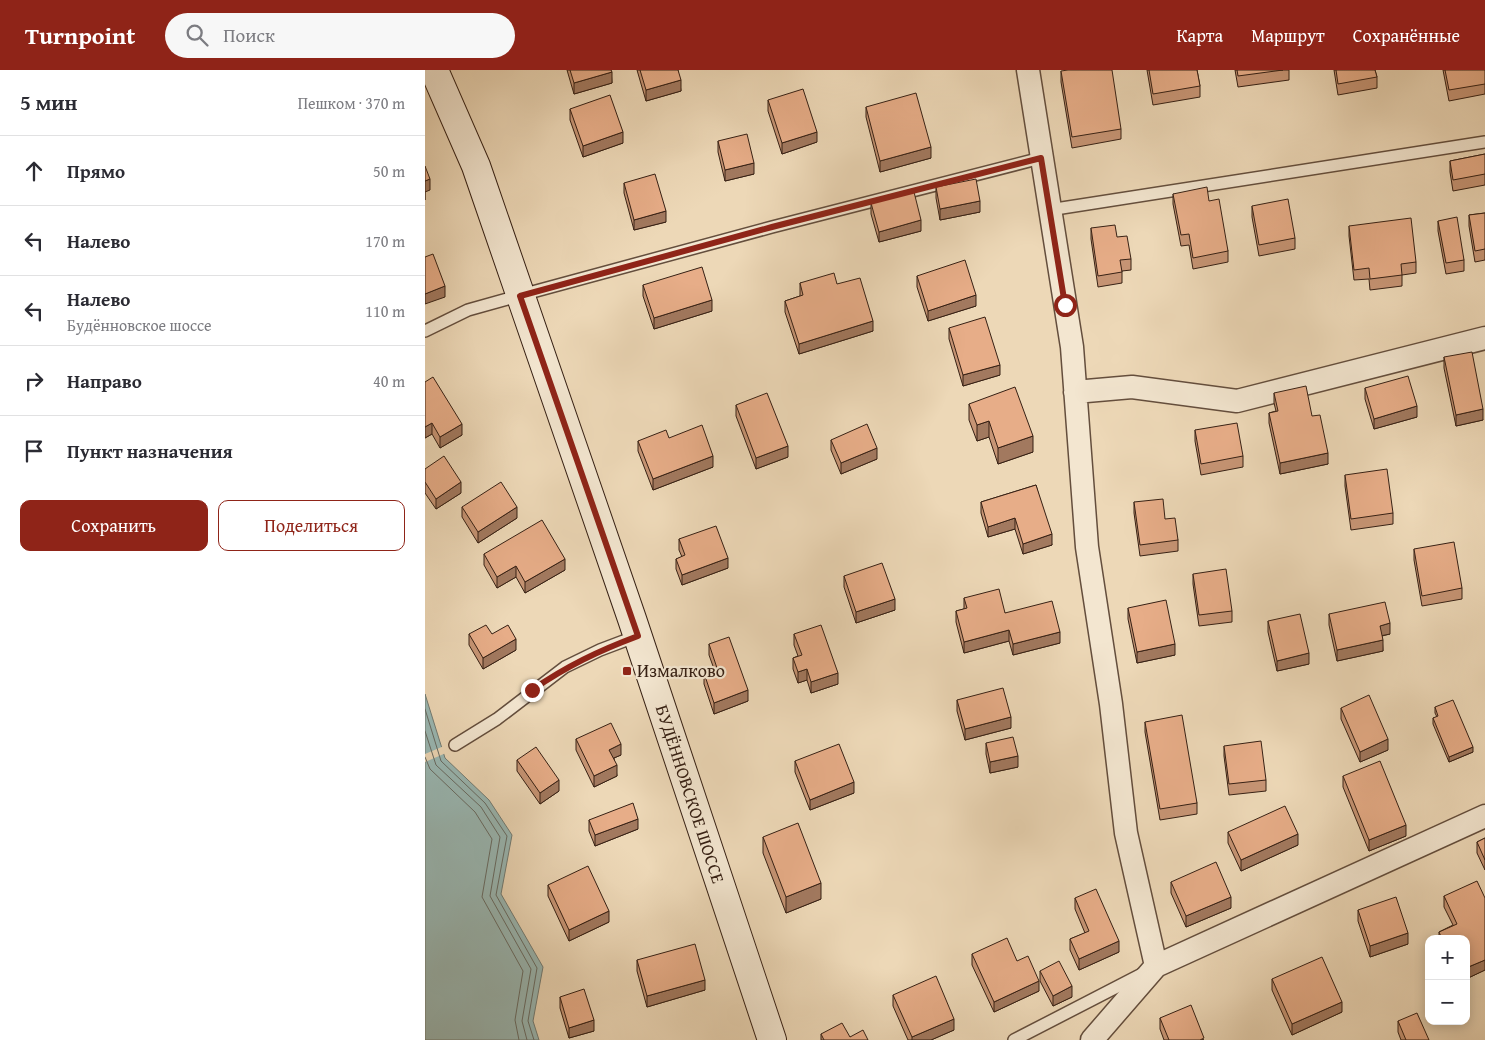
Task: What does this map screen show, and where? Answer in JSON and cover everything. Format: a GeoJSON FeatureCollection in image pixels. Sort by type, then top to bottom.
{"type":"FeatureCollection","features":[{"type":"Feature","properties":{"kind":"main road","name":"БУДЁННОВСКОЕ ШОССЕ"},"geometry":{"type":"LineString","coordinates":[[434,70],[475,166],[638,636],[772,1040]]}},
{"type":"Feature","properties":{"kind":"street"},"geometry":{"type":"LineString","coordinates":[[1029,70],[1049,210],[1072,347],[1087,547],[1111,704],[1126,833],[1156,966]]}},
{"type":"Feature","properties":{"kind":"street"},"geometry":{"type":"LineString","coordinates":[[1075,392],[1132,387],[1237,401],[1485,338]]}},
{"type":"Feature","properties":{"kind":"street"},"geometry":{"type":"LineString","coordinates":[[1091,1040],[1156,966],[1485,816]]}},
{"type":"Feature","properties":{"kind":"lane"},"geometry":{"type":"LineString","coordinates":[[1049,210],[1485,142]]}},
{"type":"Feature","properties":{"kind":"lane"},"geometry":{"type":"LineString","coordinates":[[425,330],[468,310],[772,227],[1041,158]]}},
{"type":"Feature","properties":{"kind":"lane"},"geometry":{"type":"LineString","coordinates":[[455,745],[497,719],[565,668],[600,650],[638,636]]}},
{"type":"Feature","properties":{"kind":"lane"},"geometry":{"type":"LineString","coordinates":[[1014,1040],[1156,966]]}},
{"type":"Feature","properties":{"kind":"water"},"geometry":{"type":"Polygon","coordinates":[[[425,694],[445,758],[489,800],[512,835],[501,894],[543,967],[533,1021],[539,1040],[425,1040],[425,694]]]}},
{"type":"Feature","properties":{"kind":"pier"},"geometry":{"type":"Polygon","coordinates":[[[444,746],[446,753],[425,762],[425,754],[444,746]]]}},
{"type":"Feature","properties":{"kind":"building"},"geometry":{"type":"Polygon","coordinates":[[[570,70],[611,70],[612,72],[574,83],[570,70]]]}},
{"type":"Feature","properties":{"kind":"building"},"geometry":{"type":"Polygon","coordinates":[[[640,70],[678,70],[681,80],[646,90],[640,70]]]}},
{"type":"Feature","properties":{"kind":"building"},"geometry":{"type":"Polygon","coordinates":[[[1112,70],[1121,129],[1072,137],[1061,71],[1112,70]]]}},
{"type":"Feature","properties":{"kind":"building"},"geometry":{"type":"Polygon","coordinates":[[[1149,70],[1197,70],[1200,86],[1153,94],[1149,70]]]}},
{"type":"Feature","properties":{"kind":"building"},"geometry":{"type":"Polygon","coordinates":[[[1237,70],[1283,70],[1238,76],[1237,70]]]}},
{"type":"Feature","properties":{"kind":"building"},"geometry":{"type":"Polygon","coordinates":[[[1336,70],[1375,70],[1377,77],[1338,84],[1336,70]]]}},
{"type":"Feature","properties":{"kind":"building"},"geometry":{"type":"Polygon","coordinates":[[[1445,70],[1485,70],[1485,84],[1449,90],[1445,70]]]}},
{"type":"Feature","properties":{"kind":"building"},"geometry":{"type":"Polygon","coordinates":[[[803,89],[817,132],[782,143],[768,100],[803,89]]]}},
{"type":"Feature","properties":{"kind":"building"},"geometry":{"type":"Polygon","coordinates":[[[916,93],[931,147],[880,161],[866,107],[916,93]]]}},
{"type":"Feature","properties":{"kind":"building"},"geometry":{"type":"Polygon","coordinates":[[[610,95],[623,132],[583,146],[570,109],[610,95]]]}},
{"type":"Feature","properties":{"kind":"building"},"geometry":{"type":"Polygon","coordinates":[[[747,134],[754,163],[725,170],[718,141],[747,134]]]}},
{"type":"Feature","properties":{"kind":"building"},"geometry":{"type":"Polygon","coordinates":[[[1485,154],[1485,174],[1453,180],[1450,161],[1485,154]]]}},
{"type":"Feature","properties":{"kind":"building"},"geometry":{"type":"Polygon","coordinates":[[[425,166],[430,179],[425,181],[425,166]]]}},
{"type":"Feature","properties":{"kind":"building"},"geometry":{"type":"Polygon","coordinates":[[[655,174],[666,211],[634,220],[624,183],[655,174]]]}},
{"type":"Feature","properties":{"kind":"building"},"geometry":{"type":"Polygon","coordinates":[[[976,179],[980,201],[940,209],[936,187],[976,179]]]}},
{"type":"Feature","properties":{"kind":"building"},"geometry":{"type":"Polygon","coordinates":[[[1207,187],[1209,201],[1219,199],[1228,251],[1193,258],[1189,234],[1181,235],[1173,194],[1207,187]]]}},
{"type":"Feature","properties":{"kind":"building"},"geometry":{"type":"Polygon","coordinates":[[[914,192],[921,220],[879,232],[871,203],[914,192]]]}},
{"type":"Feature","properties":{"kind":"building"},"geometry":{"type":"Polygon","coordinates":[[[1288,199],[1295,238],[1259,245],[1252,206],[1288,199]]]}},
{"type":"Feature","properties":{"kind":"building"},"geometry":{"type":"Polygon","coordinates":[[[1485,213],[1485,249],[1475,251],[1469,215],[1485,213]]]}},
{"type":"Feature","properties":{"kind":"building"},"geometry":{"type":"Polygon","coordinates":[[[1457,217],[1464,260],[1446,263],[1438,221],[1457,217]]]}},
{"type":"Feature","properties":{"kind":"building"},"geometry":{"type":"Polygon","coordinates":[[[1411,218],[1416,262],[1401,264],[1402,275],[1370,279],[1369,268],[1354,270],[1349,226],[1411,218]]]}},
{"type":"Feature","properties":{"kind":"building"},"geometry":{"type":"Polygon","coordinates":[[[1115,225],[1117,237],[1127,236],[1131,259],[1120,260],[1122,272],[1098,276],[1091,228],[1115,225]]]}},
{"type":"Feature","properties":{"kind":"building"},"geometry":{"type":"Polygon","coordinates":[[[433,254],[445,286],[425,294],[425,257],[433,254]]]}},
{"type":"Feature","properties":{"kind":"building"},"geometry":{"type":"Polygon","coordinates":[[[965,260],[976,295],[928,311],[917,276],[965,260]]]}},
{"type":"Feature","properties":{"kind":"building"},"geometry":{"type":"Polygon","coordinates":[[[702,267],[712,300],[654,318],[643,285],[702,267]]]}},
{"type":"Feature","properties":{"kind":"building"},"geometry":{"type":"Polygon","coordinates":[[[834,273],[837,284],[860,278],[873,321],[799,344],[785,301],[803,295],[800,283],[834,273]]]}},
{"type":"Feature","properties":{"kind":"building"},"geometry":{"type":"Polygon","coordinates":[[[985,317],[1000,365],[963,375],[949,328],[985,317]]]}},
{"type":"Feature","properties":{"kind":"building"},"geometry":{"type":"Polygon","coordinates":[[[1472,352],[1483,409],[1456,415],[1444,357],[1472,352]]]}},
{"type":"Feature","properties":{"kind":"building"},"geometry":{"type":"Polygon","coordinates":[[[1408,376],[1417,406],[1374,419],[1365,388],[1408,376]]]}},
{"type":"Feature","properties":{"kind":"building"},"geometry":{"type":"Polygon","coordinates":[[[433,377],[462,424],[440,437],[432,423],[425,427],[425,382],[433,377]]]}},
{"type":"Feature","properties":{"kind":"building"},"geometry":{"type":"Polygon","coordinates":[[[1306,386],[1312,416],[1320,415],[1328,453],[1280,463],[1269,413],[1278,411],[1274,393],[1306,386]]]}},
{"type":"Feature","properties":{"kind":"building"},"geometry":{"type":"Polygon","coordinates":[[[1015,387],[1033,436],[998,448],[989,421],[977,425],[969,404],[1015,387]]]}},
{"type":"Feature","properties":{"kind":"building"},"geometry":{"type":"Polygon","coordinates":[[[767,393],[788,446],[756,458],[736,405],[767,393]]]}},
{"type":"Feature","properties":{"kind":"building"},"geometry":{"type":"Polygon","coordinates":[[[1237,423],[1243,456],[1201,464],[1195,430],[1237,423]]]}},
{"type":"Feature","properties":{"kind":"building"},"geometry":{"type":"Polygon","coordinates":[[[867,424],[877,448],[841,463],[831,440],[867,424]]]}},
{"type":"Feature","properties":{"kind":"building"},"geometry":{"type":"Polygon","coordinates":[[[702,425],[713,456],[653,479],[638,441],[666,430],[669,438],[702,425]]]}},
{"type":"Feature","properties":{"kind":"building"},"geometry":{"type":"Polygon","coordinates":[[[444,456],[461,482],[436,499],[425,482],[425,469],[444,456]]]}},
{"type":"Feature","properties":{"kind":"building"},"geometry":{"type":"Polygon","coordinates":[[[1387,469],[1393,513],[1351,519],[1345,475],[1387,469]]]}},
{"type":"Feature","properties":{"kind":"building"},"geometry":{"type":"Polygon","coordinates":[[[501,482],[517,507],[478,532],[462,507],[501,482]]]}},
{"type":"Feature","properties":{"kind":"building"},"geometry":{"type":"Polygon","coordinates":[[[1036,485],[1052,534],[1023,544],[1015,518],[988,527],[981,502],[1036,485]]]}},
{"type":"Feature","properties":{"kind":"building"},"geometry":{"type":"Polygon","coordinates":[[[1163,499],[1165,519],[1175,518],[1178,540],[1140,545],[1134,502],[1163,499]]]}},
{"type":"Feature","properties":{"kind":"building"},"geometry":{"type":"Polygon","coordinates":[[[542,520],[565,559],[525,582],[516,566],[497,577],[484,554],[542,520]]]}},
{"type":"Feature","properties":{"kind":"building"},"geometry":{"type":"Polygon","coordinates":[[[716,526],[728,558],[682,575],[676,559],[685,555],[679,539],[716,526]]]}},
{"type":"Feature","properties":{"kind":"building"},"geometry":{"type":"Polygon","coordinates":[[[1454,542],[1462,588],[1422,596],[1414,549],[1454,542]]]}},
{"type":"Feature","properties":{"kind":"building"},"geometry":{"type":"Polygon","coordinates":[[[882,563],[895,599],[856,612],[844,576],[882,563]]]}},
{"type":"Feature","properties":{"kind":"building"},"geometry":{"type":"Polygon","coordinates":[[[1226,569],[1232,611],[1199,615],[1193,574],[1226,569]]]}},
{"type":"Feature","properties":{"kind":"building"},"geometry":{"type":"Polygon","coordinates":[[[999,589],[1005,613],[1052,601],[1060,632],[1013,644],[1009,630],[964,642],[956,611],[967,608],[964,598],[999,589]]]}},
{"type":"Feature","properties":{"kind":"building"},"geometry":{"type":"Polygon","coordinates":[[[1166,600],[1175,644],[1137,652],[1128,608],[1166,600]]]}},
{"type":"Feature","properties":{"kind":"building"},"geometry":{"type":"Polygon","coordinates":[[[1385,602],[1390,623],[1380,626],[1383,640],[1337,650],[1329,614],[1385,602]]]}},
{"type":"Feature","properties":{"kind":"building"},"geometry":{"type":"Polygon","coordinates":[[[1300,614],[1309,653],[1277,661],[1268,621],[1300,614]]]}},
{"type":"Feature","properties":{"kind":"building"},"geometry":{"type":"Polygon","coordinates":[[[486,625],[492,634],[508,625],[516,639],[483,658],[469,634],[486,625]]]}},
{"type":"Feature","properties":{"kind":"building"},"geometry":{"type":"Polygon","coordinates":[[[821,625],[838,673],[811,682],[807,669],[798,672],[793,658],[802,655],[794,634],[821,625]]]}},
{"type":"Feature","properties":{"kind":"building"},"geometry":{"type":"Polygon","coordinates":[[[729,637],[748,690],[714,703],[704,673],[717,668],[709,644],[729,637]]]}},
{"type":"Feature","properties":{"kind":"building"},"geometry":{"type":"Polygon","coordinates":[[[1003,688],[1011,717],[965,729],[957,700],[1003,688]]]}},
{"type":"Feature","properties":{"kind":"building"},"geometry":{"type":"Polygon","coordinates":[[[1369,695],[1388,739],[1360,752],[1341,708],[1369,695]]]}},
{"type":"Feature","properties":{"kind":"building"},"geometry":{"type":"Polygon","coordinates":[[[1453,700],[1473,747],[1449,757],[1433,718],[1438,716],[1435,707],[1453,700]]]}},
{"type":"Feature","properties":{"kind":"building"},"geometry":{"type":"Polygon","coordinates":[[[1182,715],[1197,803],[1160,809],[1145,722],[1182,715]]]}},
{"type":"Feature","properties":{"kind":"building"},"geometry":{"type":"Polygon","coordinates":[[[611,723],[621,744],[609,750],[617,765],[594,776],[576,739],[611,723]]]}},
{"type":"Feature","properties":{"kind":"building"},"geometry":{"type":"Polygon","coordinates":[[[1013,737],[1018,756],[990,762],[986,743],[1013,737]]]}},
{"type":"Feature","properties":{"kind":"building"},"geometry":{"type":"Polygon","coordinates":[[[1261,741],[1266,780],[1229,784],[1224,746],[1261,741]]]}},
{"type":"Feature","properties":{"kind":"building"},"geometry":{"type":"Polygon","coordinates":[[[839,744],[854,782],[810,800],[795,761],[839,744]]]}},
{"type":"Feature","properties":{"kind":"building"},"geometry":{"type":"Polygon","coordinates":[[[536,747],[559,780],[540,793],[517,760],[536,747]]]}},
{"type":"Feature","properties":{"kind":"building"},"geometry":{"type":"Polygon","coordinates":[[[1380,761],[1406,825],[1369,840],[1343,776],[1380,761]]]}},
{"type":"Feature","properties":{"kind":"building"},"geometry":{"type":"Polygon","coordinates":[[[633,803],[638,819],[595,835],[589,820],[633,803]]]}},
{"type":"Feature","properties":{"kind":"building"},"geometry":{"type":"Polygon","coordinates":[[[1285,806],[1298,834],[1241,860],[1228,832],[1285,806]]]}},
{"type":"Feature","properties":{"kind":"building"},"geometry":{"type":"Polygon","coordinates":[[[798,823],[821,883],[786,897],[763,837],[798,823]]]}},
{"type":"Feature","properties":{"kind":"building"},"geometry":{"type":"Polygon","coordinates":[[[1485,838],[1485,860],[1477,842],[1485,838]]]}},
{"type":"Feature","properties":{"kind":"building"},"geometry":{"type":"Polygon","coordinates":[[[1216,862],[1231,897],[1186,916],[1171,882],[1216,862]]]}},
{"type":"Feature","properties":{"kind":"building"},"geometry":{"type":"Polygon","coordinates":[[[588,866],[609,911],[569,930],[548,885],[588,866]]]}},
{"type":"Feature","properties":{"kind":"building"},"geometry":{"type":"Polygon","coordinates":[[[1477,881],[1485,898],[1485,960],[1470,966],[1470,935],[1440,935],[1439,932],[1457,924],[1444,896],[1477,881]]]}},
{"type":"Feature","properties":{"kind":"building"},"geometry":{"type":"Polygon","coordinates":[[[1096,889],[1119,941],[1079,959],[1070,939],[1089,931],[1075,898],[1096,889]]]}},
{"type":"Feature","properties":{"kind":"building"},"geometry":{"type":"Polygon","coordinates":[[[1396,897],[1408,933],[1370,946],[1358,910],[1396,897]]]}},
{"type":"Feature","properties":{"kind":"building"},"geometry":{"type":"Polygon","coordinates":[[[1007,938],[1017,961],[1028,956],[1039,981],[994,1002],[972,954],[1007,938]]]}},
{"type":"Feature","properties":{"kind":"building"},"geometry":{"type":"Polygon","coordinates":[[[695,944],[705,980],[647,996],[637,960],[695,944]]]}},
{"type":"Feature","properties":{"kind":"building"},"geometry":{"type":"Polygon","coordinates":[[[1322,957],[1342,1002],[1292,1024],[1272,979],[1322,957]]]}},
{"type":"Feature","properties":{"kind":"building"},"geometry":{"type":"Polygon","coordinates":[[[1059,961],[1072,986],[1053,996],[1040,971],[1059,961]]]}},
{"type":"Feature","properties":{"kind":"building"},"geometry":{"type":"Polygon","coordinates":[[[936,976],[954,1019],[912,1037],[893,995],[936,976]]]}},
{"type":"Feature","properties":{"kind":"building"},"geometry":{"type":"Polygon","coordinates":[[[584,989],[594,1020],[569,1028],[560,997],[584,989]]]}},
{"type":"Feature","properties":{"kind":"building"},"geometry":{"type":"Polygon","coordinates":[[[1191,1005],[1204,1038],[1200,1040],[1169,1040],[1160,1018],[1191,1005]]]}},
{"type":"Feature","properties":{"kind":"building"},"geometry":{"type":"Polygon","coordinates":[[[1417,1013],[1429,1040],[1406,1040],[1398,1021],[1417,1013]]]}},
{"type":"Feature","properties":{"kind":"building"},"geometry":{"type":"Polygon","coordinates":[[[842,1023],[850,1037],[863,1030],[868,1040],[824,1040],[821,1034],[842,1023]]]}},
{"type":"Feature","properties":{"kind":"place","name":"Измалково"},"geometry":{"type":"Point","coordinates":[627,671]}},
{"type":"Feature","properties":{"kind":"route"},"geometry":{"type":"LineString","coordinates":[[532,690],[565,668],[600,650],[638,636],[520,296],[772,227],[1041,158],[1065,305]]}}]}
